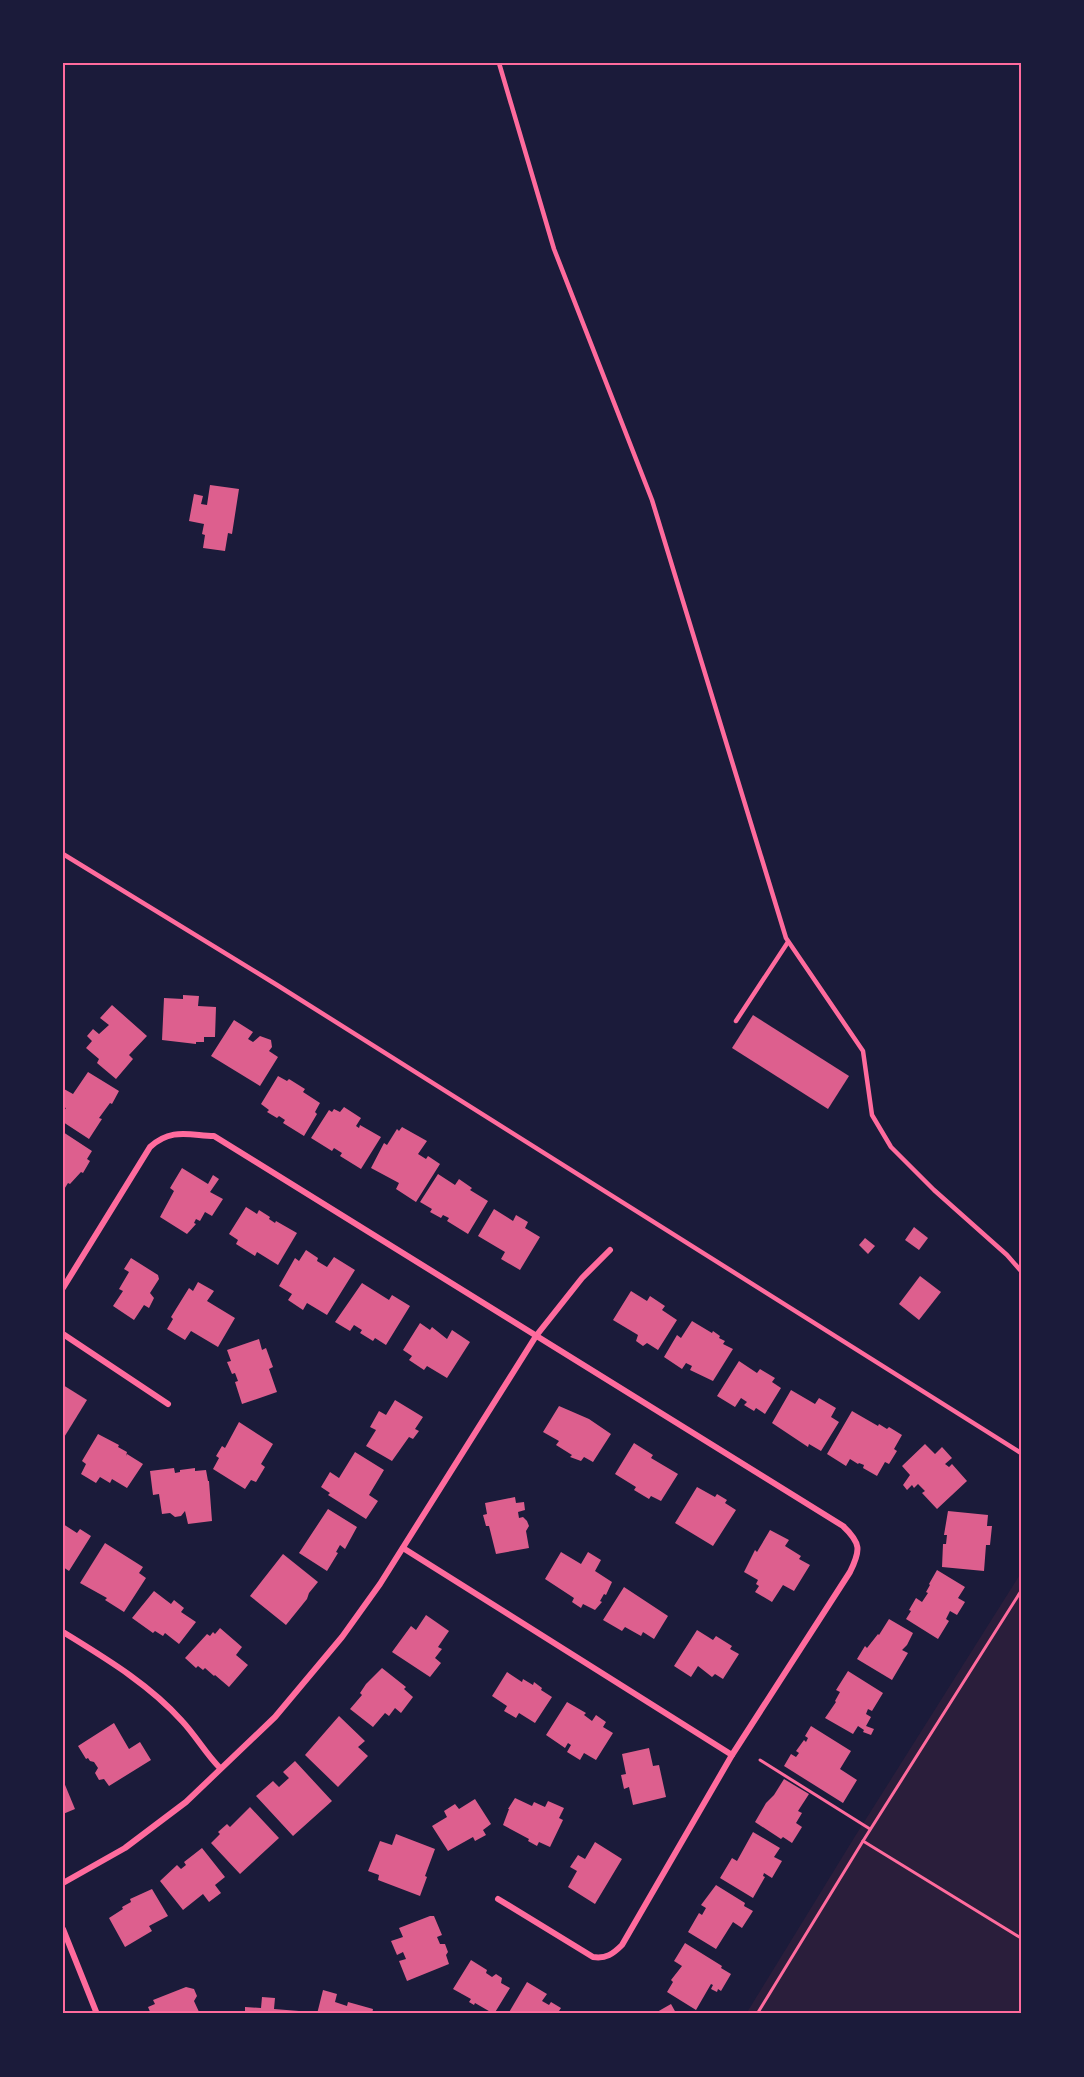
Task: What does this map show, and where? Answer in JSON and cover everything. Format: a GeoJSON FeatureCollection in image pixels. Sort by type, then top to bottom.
{"type":"FeatureCollection","features":[{"type":"Feature","properties":{"kind":"street"},"geometry":{"type":"LineString","coordinates":[[63,1288],[150,1147],[159,1139],[177,1133],[214,1136],[843,1526],[857,1543],[859,1551],[850,1572],[732,1755],[622,1945],[603,1958],[593,1957],[498,1899]]}},
{"type":"Feature","properties":{"kind":"street"},"geometry":{"type":"LineString","coordinates":[[63,1883],[125,1848],[186,1802],[275,1717],[342,1637],[403,1548],[536,1336],[582,1278],[610,1250]]}},
{"type":"Feature","properties":{"kind":"street"},"geometry":{"type":"LineString","coordinates":[[63,1334],[168,1404]]}},
{"type":"Feature","properties":{"kind":"street"},"geometry":{"type":"LineString","coordinates":[[403,1548],[732,1755]]}},
{"type":"Feature","properties":{"kind":"street"},"geometry":{"type":"LineString","coordinates":[[63,1632],[122,1669],[160,1699],[183,1721],[220,1768]]}},
{"type":"Feature","properties":{"kind":"street"},"geometry":{"type":"LineString","coordinates":[[63,1929],[97,2014]]}},
{"type":"Feature","properties":{"kind":"lane"},"geometry":{"type":"LineString","coordinates":[[499,63],[554,249],[652,500],[788,942],[863,1052],[872,1115],[891,1147],[933,1190],[1021,1271]]}},
{"type":"Feature","properties":{"kind":"lane"},"geometry":{"type":"LineString","coordinates":[[63,854],[278,985],[1021,1453]]}},
{"type":"Feature","properties":{"kind":"lane"},"geometry":{"type":"LineString","coordinates":[[736,1021],[788,942]]}},
{"type":"Feature","properties":{"kind":"path"},"geometry":{"type":"LineString","coordinates":[[757,2014],[862,1841],[1021,1591]]}},
{"type":"Feature","properties":{"kind":"path"},"geometry":{"type":"LineString","coordinates":[[760,1760],[870,1829]]}},
{"type":"Feature","properties":{"kind":"path"},"geometry":{"type":"LineString","coordinates":[[862,1841],[1021,1938]]}},
{"type":"Feature","properties":{"kind":"shaded area"},"geometry":{"type":"Polygon","coordinates":[[[1021,1573],[1021,2014],[746,2014],[854,1838],[1021,1573]]]}},
{"type":"Feature","properties":{"kind":"building"},"geometry":{"type":"Polygon","coordinates":[[[210,485],[239,489],[232,534],[228,533],[225,551],[203,548],[204,524],[189,521],[194,494],[203,496],[201,504],[207,505],[210,485]]]}},
{"type":"Feature","properties":{"kind":"building"},"geometry":{"type":"Polygon","coordinates":[[[183,995],[199,996],[198,1006],[216,1007],[215,1037],[204,1037],[204,1042],[196,1042],[196,1044],[162,1040],[164,998],[183,999],[183,995]]]}},
{"type":"Feature","properties":{"kind":"building"},"geometry":{"type":"Polygon","coordinates":[[[112,1005],[147,1036],[129,1055],[133,1059],[116,1079],[97,1063],[99,1059],[86,1048],[92,1041],[87,1036],[93,1029],[99,1034],[109,1025],[100,1018],[112,1005]]]}},
{"type":"Feature","properties":{"kind":"building"},"geometry":{"type":"Polygon","coordinates":[[[753,1015],[849,1076],[828,1109],[732,1048],[753,1015]]]}},
{"type":"Feature","properties":{"kind":"building"},"geometry":{"type":"Polygon","coordinates":[[[234,1020],[253,1032],[248,1039],[253,1042],[260,1036],[271,1040],[272,1047],[269,1051],[278,1057],[260,1086],[211,1056],[234,1020]]]}},
{"type":"Feature","properties":{"kind":"building"},"geometry":{"type":"Polygon","coordinates":[[[88,1072],[119,1091],[112,1104],[110,1103],[99,1118],[102,1119],[89,1139],[63,1122],[63,1112],[66,1108],[63,1107],[63,1090],[73,1094],[88,1072]]]}},
{"type":"Feature","properties":{"kind":"building"},"geometry":{"type":"Polygon","coordinates":[[[278,1076],[287,1081],[289,1079],[305,1089],[303,1092],[320,1103],[315,1112],[317,1114],[304,1136],[283,1123],[285,1120],[279,1116],[277,1118],[267,1112],[269,1110],[261,1104],[278,1076]]]}},
{"type":"Feature","properties":{"kind":"building"},"geometry":{"type":"Polygon","coordinates":[[[344,1107],[361,1118],[356,1126],[359,1128],[360,1125],[381,1137],[361,1169],[340,1156],[342,1153],[334,1148],[332,1151],[311,1138],[329,1110],[332,1112],[334,1109],[340,1112],[344,1107]]]}},
{"type":"Feature","properties":{"kind":"building"},"geometry":{"type":"Polygon","coordinates":[[[402,1127],[427,1141],[418,1154],[426,1159],[428,1156],[440,1164],[416,1202],[396,1189],[399,1183],[371,1168],[384,1143],[387,1145],[397,1129],[399,1131],[402,1127]]]}},
{"type":"Feature","properties":{"kind":"building"},"geometry":{"type":"Polygon","coordinates":[[[63,1132],[92,1151],[87,1159],[90,1161],[83,1173],[81,1172],[70,1184],[68,1183],[63,1191],[63,1132]]]}},
{"type":"Feature","properties":{"kind":"building"},"geometry":{"type":"Polygon","coordinates":[[[182,1168],[208,1184],[213,1175],[219,1179],[210,1192],[223,1199],[212,1216],[205,1212],[200,1221],[196,1219],[194,1223],[196,1224],[187,1234],[160,1217],[174,1191],[170,1188],[182,1168]]]}},
{"type":"Feature","properties":{"kind":"building"},"geometry":{"type":"Polygon","coordinates":[[[438,1174],[455,1185],[459,1179],[472,1188],[470,1190],[488,1201],[468,1234],[447,1221],[449,1218],[443,1215],[441,1218],[430,1212],[432,1209],[420,1202],[438,1174]]]}},
{"type":"Feature","properties":{"kind":"building"},"geometry":{"type":"Polygon","coordinates":[[[246,1207],[257,1214],[259,1210],[275,1223],[276,1221],[297,1233],[278,1265],[257,1252],[255,1256],[236,1244],[238,1240],[229,1234],[246,1207]]]}},
{"type":"Feature","properties":{"kind":"building"},"geometry":{"type":"Polygon","coordinates":[[[494,1209],[513,1221],[516,1215],[528,1222],[525,1228],[540,1237],[520,1270],[501,1259],[505,1252],[478,1236],[494,1209]]]}},
{"type":"Feature","properties":{"kind":"building"},"geometry":{"type":"Polygon","coordinates":[[[914,1227],[928,1238],[919,1250],[905,1240],[914,1227]]]}},
{"type":"Feature","properties":{"kind":"building"},"geometry":{"type":"Polygon","coordinates":[[[865,1238],[875,1246],[868,1254],[859,1245],[865,1238]]]}},
{"type":"Feature","properties":{"kind":"building"},"geometry":{"type":"Polygon","coordinates":[[[306,1250],[327,1267],[334,1257],[355,1270],[327,1315],[307,1303],[303,1310],[288,1300],[292,1294],[279,1286],[295,1258],[299,1261],[306,1250]]]}},
{"type":"Feature","properties":{"kind":"building"},"geometry":{"type":"Polygon","coordinates":[[[131,1258],[158,1275],[159,1279],[150,1293],[154,1298],[149,1308],[144,1305],[134,1320],[113,1306],[123,1291],[119,1289],[129,1272],[124,1269],[131,1258]]]}},
{"type":"Feature","properties":{"kind":"building"},"geometry":{"type":"Polygon","coordinates":[[[920,1276],[941,1292],[919,1320],[899,1304],[920,1276]]]}},
{"type":"Feature","properties":{"kind":"building"},"geometry":{"type":"Polygon","coordinates":[[[198,1282],[214,1291],[207,1301],[235,1318],[218,1347],[191,1331],[185,1340],[167,1329],[173,1319],[171,1317],[189,1288],[193,1291],[198,1282]]]}},
{"type":"Feature","properties":{"kind":"building"},"geometry":{"type":"Polygon","coordinates":[[[362,1283],[389,1300],[392,1295],[410,1306],[386,1345],[375,1338],[373,1341],[360,1333],[362,1330],[354,1325],[350,1331],[335,1322],[362,1283]]]}},
{"type":"Feature","properties":{"kind":"building"},"geometry":{"type":"Polygon","coordinates":[[[631,1291],[647,1301],[650,1296],[665,1306],[662,1310],[677,1320],[658,1350],[647,1343],[643,1346],[636,1341],[638,1335],[613,1320],[631,1291]]]}},
{"type":"Feature","properties":{"kind":"building"},"geometry":{"type":"Polygon","coordinates":[[[692,1321],[712,1333],[713,1331],[725,1341],[723,1344],[733,1349],[713,1381],[690,1370],[692,1366],[686,1363],[682,1369],[664,1357],[677,1335],[681,1338],[692,1321]]]}},
{"type":"Feature","properties":{"kind":"building"},"geometry":{"type":"Polygon","coordinates":[[[420,1323],[430,1330],[432,1327],[447,1339],[452,1330],[470,1342],[447,1378],[427,1366],[424,1370],[409,1360],[412,1356],[403,1350],[420,1323]]]}},
{"type":"Feature","properties":{"kind":"building"},"geometry":{"type":"Polygon","coordinates":[[[259,1339],[262,1350],[266,1348],[273,1367],[269,1369],[277,1392],[242,1404],[235,1382],[238,1381],[227,1362],[231,1361],[227,1350],[259,1339]]]}},
{"type":"Feature","properties":{"kind":"building"},"geometry":{"type":"Polygon","coordinates":[[[739,1361],[757,1373],[760,1369],[775,1378],[772,1382],[781,1388],[765,1414],[756,1408],[754,1411],[744,1405],[747,1402],[741,1398],[735,1407],[717,1396],[739,1361]]]}},
{"type":"Feature","properties":{"kind":"building"},"geometry":{"type":"Polygon","coordinates":[[[63,1385],[87,1400],[63,1439],[63,1385]]]}},
{"type":"Feature","properties":{"kind":"building"},"geometry":{"type":"Polygon","coordinates":[[[791,1390],[815,1404],[819,1398],[836,1408],[831,1417],[839,1422],[821,1451],[809,1444],[808,1447],[772,1423],[791,1390]]]}},
{"type":"Feature","properties":{"kind":"building"},"geometry":{"type":"Polygon","coordinates":[[[395,1400],[423,1417],[415,1429],[419,1431],[413,1439],[409,1437],[392,1461],[366,1446],[376,1430],[370,1427],[379,1411],[386,1415],[395,1400]]]}},
{"type":"Feature","properties":{"kind":"building"},"geometry":{"type":"Polygon","coordinates":[[[559,1406],[589,1419],[611,1434],[593,1462],[584,1457],[581,1461],[570,1457],[572,1455],[556,1445],[559,1441],[543,1432],[559,1406]]]}},
{"type":"Feature","properties":{"kind":"building"},"geometry":{"type":"Polygon","coordinates":[[[852,1411],[878,1426],[879,1424],[887,1429],[889,1427],[902,1435],[894,1449],[897,1451],[889,1464],[885,1462],[877,1476],[863,1468],[864,1465],[850,1459],[846,1466],[827,1454],[852,1411]]]}},
{"type":"Feature","properties":{"kind":"building"},"geometry":{"type":"Polygon","coordinates":[[[239,1422],[273,1444],[261,1464],[265,1467],[256,1482],[251,1480],[245,1489],[213,1469],[219,1458],[216,1456],[222,1446],[225,1448],[239,1422]]]}},
{"type":"Feature","properties":{"kind":"building"},"geometry":{"type":"Polygon","coordinates":[[[98,1434],[119,1445],[118,1447],[127,1452],[126,1456],[127,1454],[143,1464],[127,1488],[112,1479],[110,1483],[100,1477],[96,1483],[81,1474],[86,1464],[82,1461],[98,1434]]]}},
{"type":"Feature","properties":{"kind":"building"},"geometry":{"type":"Polygon","coordinates":[[[634,1443],[653,1455],[651,1458],[678,1474],[661,1501],[651,1496],[649,1499],[634,1490],[636,1487],[615,1474],[634,1443]]]}},
{"type":"Feature","properties":{"kind":"building"},"geometry":{"type":"Polygon","coordinates":[[[925,1444],[935,1454],[942,1447],[952,1458],[945,1464],[949,1467],[952,1464],[967,1481],[937,1509],[922,1493],[925,1491],[918,1484],[914,1488],[912,1485],[907,1490],[903,1485],[910,1475],[902,1466],[925,1444]]]}},
{"type":"Feature","properties":{"kind":"building"},"geometry":{"type":"Polygon","coordinates":[[[355,1452],[384,1470],[369,1495],[378,1501],[366,1519],[328,1495],[330,1493],[321,1487],[330,1472],[339,1478],[355,1452]]]}},
{"type":"Feature","properties":{"kind":"building"},"geometry":{"type":"Polygon","coordinates":[[[174,1468],[175,1473],[195,1468],[195,1471],[206,1470],[212,1521],[188,1524],[185,1511],[181,1516],[175,1517],[170,1513],[162,1514],[159,1494],[153,1495],[150,1471],[174,1468]]]}},
{"type":"Feature","properties":{"kind":"building"},"geometry":{"type":"Polygon","coordinates":[[[697,1487],[715,1497],[717,1494],[727,1500],[725,1503],[736,1510],[713,1546],[675,1523],[697,1487]]]}},
{"type":"Feature","properties":{"kind":"building"},"geometry":{"type":"Polygon","coordinates":[[[515,1497],[516,1503],[524,1502],[525,1510],[518,1512],[519,1518],[523,1517],[529,1526],[526,1531],[529,1548],[496,1554],[489,1526],[486,1526],[483,1515],[487,1514],[485,1503],[515,1497]]]}},
{"type":"Feature","properties":{"kind":"building"},"geometry":{"type":"Polygon","coordinates":[[[328,1509],[357,1527],[345,1549],[340,1545],[327,1571],[299,1553],[328,1509]]]}},
{"type":"Feature","properties":{"kind":"building"},"geometry":{"type":"Polygon","coordinates":[[[948,1511],[988,1515],[987,1526],[992,1526],[990,1545],[986,1545],[984,1571],[942,1567],[948,1511]]]}},
{"type":"Feature","properties":{"kind":"building"},"geometry":{"type":"Polygon","coordinates":[[[63,1524],[77,1533],[80,1529],[91,1536],[69,1571],[63,1567],[63,1524]]]}},
{"type":"Feature","properties":{"kind":"building"},"geometry":{"type":"Polygon","coordinates":[[[770,1530],[789,1540],[785,1546],[801,1556],[799,1559],[810,1565],[794,1591],[783,1585],[772,1602],[755,1592],[759,1586],[756,1584],[758,1580],[744,1572],[755,1550],[757,1552],[770,1530]]]}},
{"type":"Feature","properties":{"kind":"building"},"geometry":{"type":"Polygon","coordinates":[[[105,1543],[143,1567],[139,1573],[146,1578],[124,1612],[105,1600],[107,1598],[80,1583],[105,1543]]]}},
{"type":"Feature","properties":{"kind":"building"},"geometry":{"type":"Polygon","coordinates":[[[561,1552],[581,1564],[588,1552],[601,1560],[595,1571],[612,1582],[606,1595],[604,1594],[600,1601],[602,1602],[595,1610],[583,1604],[581,1608],[572,1602],[574,1598],[545,1579],[561,1552]]]}},
{"type":"Feature","properties":{"kind":"building"},"geometry":{"type":"Polygon","coordinates":[[[283,1554],[318,1582],[286,1625],[250,1596],[283,1554]]]}},
{"type":"Feature","properties":{"kind":"building"},"geometry":{"type":"Polygon","coordinates":[[[937,1570],[965,1587],[958,1598],[965,1602],[957,1615],[950,1611],[946,1619],[949,1621],[938,1639],[906,1619],[916,1598],[922,1602],[928,1593],[926,1592],[929,1584],[937,1570]]]}},
{"type":"Feature","properties":{"kind":"building"},"geometry":{"type":"Polygon","coordinates":[[[624,1587],[668,1616],[654,1639],[643,1632],[641,1636],[625,1627],[622,1631],[603,1620],[624,1587]]]}},
{"type":"Feature","properties":{"kind":"building"},"geometry":{"type":"Polygon","coordinates":[[[154,1591],[171,1604],[174,1600],[184,1608],[181,1612],[196,1622],[179,1644],[165,1633],[163,1636],[155,1631],[153,1633],[132,1618],[154,1591]]]}},
{"type":"Feature","properties":{"kind":"building"},"geometry":{"type":"Polygon","coordinates":[[[426,1615],[449,1631],[438,1647],[442,1649],[435,1658],[441,1663],[430,1677],[392,1652],[411,1626],[416,1630],[426,1615]]]}},
{"type":"Feature","properties":{"kind":"building"},"geometry":{"type":"Polygon","coordinates":[[[889,1619],[913,1633],[902,1650],[908,1653],[892,1680],[857,1659],[865,1646],[867,1648],[879,1635],[889,1619]]]}},
{"type":"Feature","properties":{"kind":"building"},"geometry":{"type":"Polygon","coordinates":[[[220,1628],[242,1647],[236,1655],[248,1665],[229,1687],[205,1668],[203,1670],[198,1666],[196,1668],[185,1658],[207,1634],[210,1636],[213,1632],[215,1634],[220,1628]]]}},
{"type":"Feature","properties":{"kind":"building"},"geometry":{"type":"Polygon","coordinates":[[[697,1630],[713,1640],[716,1636],[732,1646],[730,1649],[739,1654],[723,1679],[715,1674],[712,1677],[698,1666],[691,1677],[674,1666],[697,1630]]]}},
{"type":"Feature","properties":{"kind":"building"},"geometry":{"type":"Polygon","coordinates":[[[382,1668],[406,1687],[404,1689],[413,1697],[401,1713],[395,1708],[389,1716],[385,1713],[373,1727],[350,1709],[362,1695],[360,1693],[366,1684],[382,1668]]]}},
{"type":"Feature","properties":{"kind":"building"},"geometry":{"type":"Polygon","coordinates":[[[848,1671],[883,1693],[872,1711],[868,1709],[866,1714],[871,1717],[866,1726],[874,1729],[871,1735],[863,1732],[864,1730],[858,1726],[853,1734],[825,1718],[836,1702],[840,1692],[836,1690],[848,1671]]]}},
{"type":"Feature","properties":{"kind":"building"},"geometry":{"type":"Polygon","coordinates":[[[507,1672],[522,1682],[523,1679],[533,1685],[534,1682],[552,1697],[535,1723],[519,1713],[516,1718],[504,1711],[507,1706],[492,1696],[507,1672]]]}},
{"type":"Feature","properties":{"kind":"building"},"geometry":{"type":"Polygon","coordinates":[[[567,1702],[586,1713],[584,1715],[592,1721],[596,1715],[606,1722],[603,1727],[613,1733],[596,1760],[584,1753],[580,1760],[567,1752],[571,1745],[568,1743],[565,1748],[546,1735],[567,1702]]]}},
{"type":"Feature","properties":{"kind":"building"},"geometry":{"type":"Polygon","coordinates":[[[339,1716],[365,1741],[358,1747],[368,1756],[338,1787],[305,1755],[339,1716]]]}},
{"type":"Feature","properties":{"kind":"building"},"geometry":{"type":"Polygon","coordinates":[[[114,1723],[129,1749],[140,1742],[151,1760],[109,1786],[104,1779],[99,1780],[95,1773],[98,1768],[94,1762],[86,1759],[78,1746],[114,1723]]]}},
{"type":"Feature","properties":{"kind":"building"},"geometry":{"type":"Polygon","coordinates":[[[811,1726],[851,1751],[840,1769],[857,1780],[843,1803],[784,1766],[791,1754],[796,1757],[799,1753],[796,1751],[804,1740],[806,1742],[808,1738],[805,1736],[811,1726]]]}},
{"type":"Feature","properties":{"kind":"building"},"geometry":{"type":"Polygon","coordinates":[[[649,1748],[653,1766],[659,1765],[666,1797],[633,1805],[629,1787],[624,1789],[621,1775],[626,1774],[622,1754],[649,1748]]]}},
{"type":"Feature","properties":{"kind":"building"},"geometry":{"type":"Polygon","coordinates":[[[295,1761],[332,1801],[293,1836],[256,1796],[273,1781],[279,1787],[289,1778],[283,1772],[295,1761]]]}},
{"type":"Feature","properties":{"kind":"building"},"geometry":{"type":"Polygon","coordinates":[[[784,1779],[809,1794],[798,1811],[802,1813],[796,1823],[802,1827],[792,1843],[783,1837],[781,1839],[755,1822],[784,1779]]]}},
{"type":"Feature","properties":{"kind":"building"},"geometry":{"type":"Polygon","coordinates":[[[63,1780],[75,1809],[63,1814],[63,1780]]]}},
{"type":"Feature","properties":{"kind":"building"},"geometry":{"type":"Polygon","coordinates":[[[515,1798],[532,1806],[534,1802],[545,1807],[548,1801],[564,1808],[559,1818],[563,1820],[550,1847],[539,1842],[537,1846],[503,1825],[508,1809],[515,1798]]]}},
{"type":"Feature","properties":{"kind":"building"},"geometry":{"type":"Polygon","coordinates":[[[475,1799],[491,1824],[483,1830],[486,1835],[475,1841],[473,1837],[448,1851],[432,1826],[447,1817],[444,1811],[455,1804],[459,1809],[475,1799]]]}},
{"type":"Feature","properties":{"kind":"building"},"geometry":{"type":"Polygon","coordinates":[[[250,1807],[279,1838],[240,1874],[211,1843],[220,1834],[218,1832],[227,1824],[230,1827],[250,1807]]]}},
{"type":"Feature","properties":{"kind":"building"},"geometry":{"type":"Polygon","coordinates":[[[753,1832],[780,1848],[774,1857],[782,1861],[772,1878],[764,1873],[765,1877],[753,1898],[720,1878],[732,1858],[737,1861],[753,1832]]]}},
{"type":"Feature","properties":{"kind":"building"},"geometry":{"type":"Polygon","coordinates":[[[396,1834],[435,1849],[420,1896],[378,1880],[379,1875],[368,1871],[380,1841],[392,1845],[396,1834]]]}},
{"type":"Feature","properties":{"kind":"building"},"geometry":{"type":"Polygon","coordinates":[[[595,1842],[622,1859],[595,1904],[568,1887],[577,1871],[570,1867],[578,1855],[585,1859],[595,1842]]]}},
{"type":"Feature","properties":{"kind":"building"},"geometry":{"type":"Polygon","coordinates":[[[202,1848],[225,1877],[215,1885],[221,1893],[209,1902],[203,1894],[183,1910],[160,1881],[177,1865],[181,1869],[186,1865],[184,1862],[202,1848]]]}},
{"type":"Feature","properties":{"kind":"building"},"geometry":{"type":"Polygon","coordinates":[[[716,1885],[745,1903],[744,1906],[753,1911],[742,1928],[733,1922],[716,1949],[688,1932],[699,1913],[702,1915],[706,1908],[701,1905],[716,1885]]]}},
{"type":"Feature","properties":{"kind":"building"},"geometry":{"type":"Polygon","coordinates":[[[152,1889],[168,1916],[149,1926],[152,1931],[125,1947],[109,1918],[131,1902],[130,1899],[152,1889]]]}},
{"type":"Feature","properties":{"kind":"building"},"geometry":{"type":"Polygon","coordinates":[[[434,1916],[442,1935],[437,1937],[440,1944],[445,1944],[449,1964],[407,1981],[399,1961],[406,1959],[403,1952],[397,1955],[391,1941],[403,1937],[399,1928],[434,1916]]]}},
{"type":"Feature","properties":{"kind":"building"},"geometry":{"type":"Polygon","coordinates":[[[685,1943],[731,1974],[721,1991],[711,1989],[713,1985],[711,1984],[696,2010],[667,1992],[673,1982],[671,1980],[682,1966],[674,1961],[685,1943]]]}},
{"type":"Feature","properties":{"kind":"building"},"geometry":{"type":"Polygon","coordinates":[[[471,1960],[487,1970],[486,1973],[492,1977],[496,1974],[502,1978],[501,1983],[510,1988],[494,2014],[469,2002],[471,1999],[453,1989],[471,1960]]]}},
{"type":"Feature","properties":{"kind":"building"},"geometry":{"type":"Polygon","coordinates":[[[527,1982],[547,1994],[542,2001],[549,2005],[551,2002],[561,2008],[557,2014],[508,2014],[527,1982]]]}},
{"type":"Feature","properties":{"kind":"building"},"geometry":{"type":"Polygon","coordinates":[[[186,1987],[194,1989],[197,1996],[194,2001],[200,2014],[151,2014],[148,2007],[155,2004],[153,2000],[186,1987]]]}},
{"type":"Feature","properties":{"kind":"building"},"geometry":{"type":"Polygon","coordinates":[[[323,1990],[337,1994],[335,2002],[347,2006],[348,2002],[373,2009],[372,2014],[317,2014],[323,1990]]]}},
{"type":"Feature","properties":{"kind":"building"},"geometry":{"type":"Polygon","coordinates":[[[262,1997],[275,1998],[274,2009],[299,2011],[299,2014],[245,2014],[245,2007],[261,2008],[262,1997]]]}},
{"type":"Feature","properties":{"kind":"building"},"geometry":{"type":"Polygon","coordinates":[[[671,2004],[676,2013],[679,2011],[681,2014],[658,2014],[657,2012],[671,2004]]]}}]}
